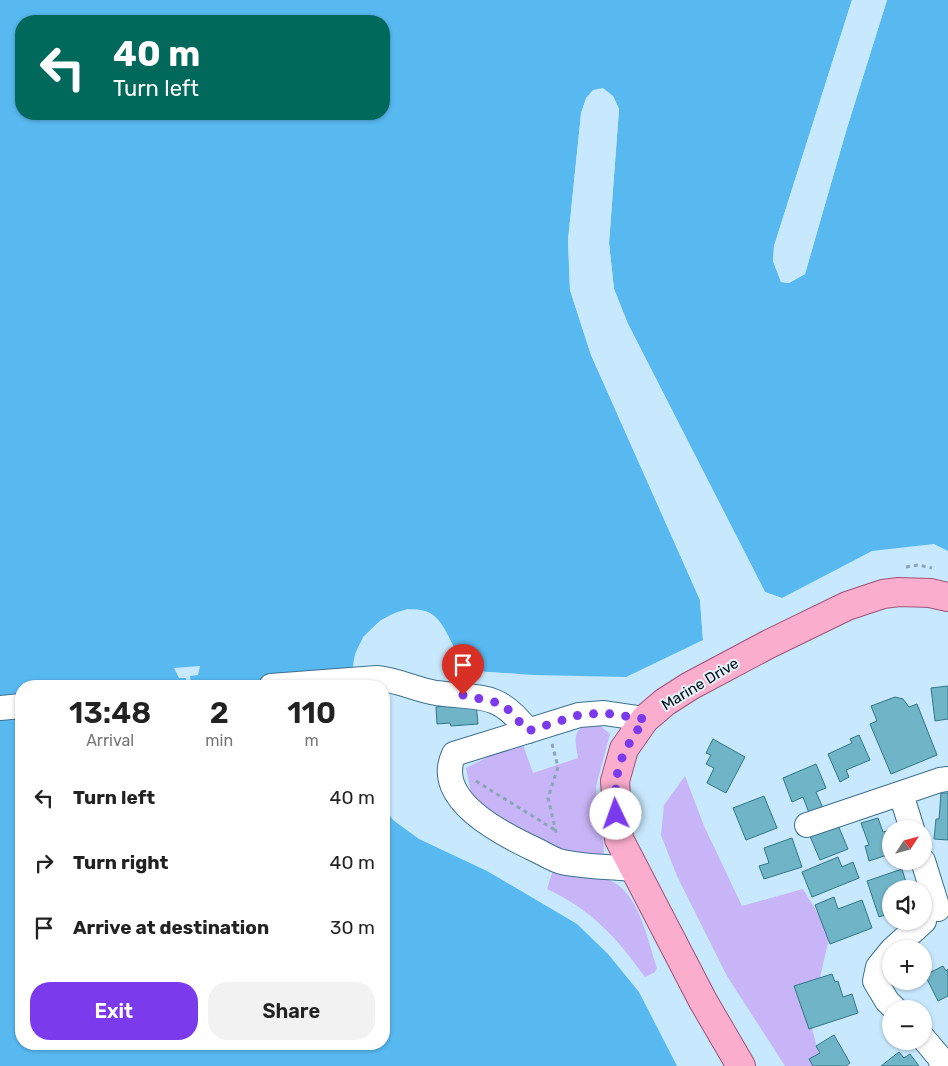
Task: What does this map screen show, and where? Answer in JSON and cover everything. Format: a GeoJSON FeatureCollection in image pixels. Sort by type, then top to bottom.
{"type":"FeatureCollection","features":[{"type":"Feature","properties":{"kind":"main road","name":"Marine Drive"},"geometry":{"type":"LineString","coordinates":[[741,1066],[703,1001],[619,839],[615,781],[624,749],[645,719],[665,702],[690,686],[768,645],[856,603],[882,594],[899,592],[930,593],[948,597]]}},
{"type":"Feature","properties":{"kind":"street"},"geometry":{"type":"LineString","coordinates":[[350,680],[376,678],[394,680],[435,693],[492,700],[537,728]]}},
{"type":"Feature","properties":{"kind":"street"},"geometry":{"type":"LineString","coordinates":[[0,708],[15,707]]}},
{"type":"Feature","properties":{"kind":"street"},"geometry":{"type":"LineString","coordinates":[[635,869],[561,862],[509,838],[473,813],[461,801],[452,780],[449,764],[454,754],[579,715],[604,713],[645,719]]}},
{"type":"Feature","properties":{"kind":"street"},"geometry":{"type":"LineString","coordinates":[[807,825],[940,780],[948,779]]}},
{"type":"Feature","properties":{"kind":"street"},"geometry":{"type":"LineString","coordinates":[[901,794],[909,820]]}},
{"type":"Feature","properties":{"kind":"street"},"geometry":{"type":"LineString","coordinates":[[904,940],[933,915],[924,870]]}},
{"type":"Feature","properties":{"kind":"street"},"geometry":{"type":"LineString","coordinates":[[882,962],[878,967],[875,981],[886,1000]]}},
{"type":"Feature","properties":{"kind":"street"},"geometry":{"type":"LineString","coordinates":[[932,1048],[940,1058],[942,1066]]}},
{"type":"Feature","properties":{"kind":"path"},"geometry":{"type":"LineString","coordinates":[[537,728],[558,767],[548,798],[561,862]]}},
{"type":"Feature","properties":{"kind":"path"},"geometry":{"type":"LineString","coordinates":[[468,749],[474,780],[556,831]]}},
{"type":"Feature","properties":{"kind":"shaded area"},"geometry":{"type":"Polygon","coordinates":[[[586,725],[599,725],[610,734],[596,786],[597,806],[603,827],[604,855],[551,849],[501,821],[472,798],[466,768],[496,753],[523,745],[533,773],[578,758],[576,735],[586,725]]]}},
{"type":"Feature","properties":{"kind":"shaded area"},"geometry":{"type":"Polygon","coordinates":[[[685,776],[704,826],[742,906],[803,889],[830,934],[810,1021],[822,1066],[785,1066],[727,976],[677,876],[661,835],[664,805],[685,776]]]}},
{"type":"Feature","properties":{"kind":"shaded area"},"geometry":{"type":"Polygon","coordinates":[[[553,870],[603,878],[618,885],[626,892],[633,901],[643,923],[657,968],[655,972],[645,977],[624,949],[602,926],[577,906],[547,889],[553,870]]]}},
{"type":"Feature","properties":{"kind":"water"},"geometry":{"type":"Polygon","coordinates":[[[0,0],[852,0],[774,246],[773,261],[781,282],[789,283],[805,274],[847,128],[887,0],[948,0],[948,551],[934,544],[872,551],[782,598],[765,592],[628,324],[614,289],[609,243],[619,109],[613,96],[602,89],[590,95],[585,101],[581,114],[568,240],[570,290],[591,355],[700,600],[703,640],[626,677],[534,675],[473,671],[456,652],[440,621],[430,613],[418,609],[394,613],[364,637],[354,659],[354,680],[15,680],[15,1050],[390,1050],[390,816],[419,839],[487,871],[577,924],[608,954],[639,992],[677,1066],[0,1066],[0,0]]]}},
{"type":"Feature","properties":{"kind":"pier"},"geometry":{"type":"Polygon","coordinates":[[[852,0],[855,0],[777,246],[776,261],[783,279],[788,280],[803,272],[844,128],[884,0],[887,0],[847,128],[805,274],[789,283],[781,282],[773,261],[774,246],[852,0]]]}},
{"type":"Feature","properties":{"kind":"pier"},"geometry":{"type":"Polygon","coordinates":[[[603,88],[613,96],[619,109],[609,243],[614,289],[628,324],[765,592],[782,598],[779,600],[763,593],[626,325],[612,289],[606,243],[616,110],[611,98],[602,91],[594,93],[588,100],[583,115],[570,240],[572,289],[593,354],[702,599],[705,639],[703,640],[700,600],[591,355],[570,290],[568,240],[581,114],[586,98],[593,90],[603,88]]]}},
{"type":"Feature","properties":{"kind":"pier"},"geometry":{"type":"Polygon","coordinates":[[[407,609],[430,613],[444,629],[460,658],[473,671],[518,674],[516,677],[472,673],[458,659],[442,630],[429,616],[407,612],[383,622],[365,638],[356,661],[357,680],[272,680],[354,674],[354,660],[363,637],[381,620],[407,609]]]}},
{"type":"Feature","properties":{"kind":"pier"},"geometry":{"type":"Polygon","coordinates":[[[200,666],[198,675],[190,676],[190,680],[179,678],[174,668],[200,666]]]}},
{"type":"Feature","properties":{"kind":"building"},"geometry":{"type":"Polygon","coordinates":[[[948,686],[948,719],[935,721],[931,688],[948,686]]]}},
{"type":"Feature","properties":{"kind":"building"},"geometry":{"type":"Polygon","coordinates":[[[895,697],[903,699],[909,707],[917,704],[937,755],[891,774],[870,724],[877,721],[871,706],[895,697]]]}},
{"type":"Feature","properties":{"kind":"building"},"geometry":{"type":"Polygon","coordinates":[[[476,703],[478,724],[451,726],[450,723],[437,724],[436,707],[476,703]]]}},
{"type":"Feature","properties":{"kind":"building"},"geometry":{"type":"Polygon","coordinates":[[[859,735],[870,760],[846,770],[849,777],[840,782],[828,754],[852,743],[850,739],[859,735]]]}},
{"type":"Feature","properties":{"kind":"building"},"geometry":{"type":"Polygon","coordinates":[[[713,739],[745,757],[726,793],[707,783],[714,768],[706,764],[711,755],[706,753],[713,739]]]}},
{"type":"Feature","properties":{"kind":"building"},"geometry":{"type":"Polygon","coordinates":[[[816,764],[826,788],[816,792],[823,808],[809,813],[803,797],[792,802],[783,778],[816,764]]]}},
{"type":"Feature","properties":{"kind":"building"},"geometry":{"type":"Polygon","coordinates":[[[941,793],[948,793],[948,840],[934,839],[936,819],[939,819],[941,793]]]}},
{"type":"Feature","properties":{"kind":"building"},"geometry":{"type":"Polygon","coordinates":[[[764,796],[777,828],[746,840],[733,808],[764,796]]]}},
{"type":"Feature","properties":{"kind":"building"},"geometry":{"type":"Polygon","coordinates":[[[835,818],[848,849],[820,860],[809,834],[835,818]]]}},
{"type":"Feature","properties":{"kind":"building"},"geometry":{"type":"Polygon","coordinates":[[[878,818],[882,829],[882,857],[869,861],[865,846],[869,845],[861,823],[878,818]]]}},
{"type":"Feature","properties":{"kind":"building"},"geometry":{"type":"Polygon","coordinates":[[[792,838],[802,867],[764,879],[759,866],[769,863],[764,848],[792,838]]]}},
{"type":"Feature","properties":{"kind":"building"},"geometry":{"type":"Polygon","coordinates":[[[838,857],[842,867],[853,862],[859,878],[812,897],[802,872],[838,857]]]}},
{"type":"Feature","properties":{"kind":"building"},"geometry":{"type":"Polygon","coordinates":[[[899,870],[902,870],[905,880],[882,880],[882,916],[879,917],[867,881],[899,870]]]}},
{"type":"Feature","properties":{"kind":"building"},"geometry":{"type":"Polygon","coordinates":[[[834,897],[838,909],[862,900],[872,928],[830,944],[815,905],[834,897]]]}},
{"type":"Feature","properties":{"kind":"building"},"geometry":{"type":"Polygon","coordinates":[[[943,966],[946,971],[948,969],[948,996],[938,1001],[932,989],[932,972],[943,966]]]}},
{"type":"Feature","properties":{"kind":"building"},"geometry":{"type":"Polygon","coordinates":[[[832,974],[835,982],[838,981],[843,997],[852,994],[858,1013],[809,1029],[794,986],[832,974]]]}},
{"type":"Feature","properties":{"kind":"building"},"geometry":{"type":"Polygon","coordinates":[[[834,1035],[850,1063],[846,1066],[813,1066],[809,1059],[820,1053],[816,1046],[834,1035]]]}},
{"type":"Feature","properties":{"kind":"building"},"geometry":{"type":"Polygon","coordinates":[[[899,1052],[904,1058],[910,1054],[919,1066],[881,1066],[899,1052]]]}},
{"type":"Feature","properties":{"kind":"route"},"geometry":{"type":"LineString","coordinates":[[463,695],[503,704],[528,731],[579,715],[604,713],[645,719],[624,749],[615,781],[616,814]]}}]}
